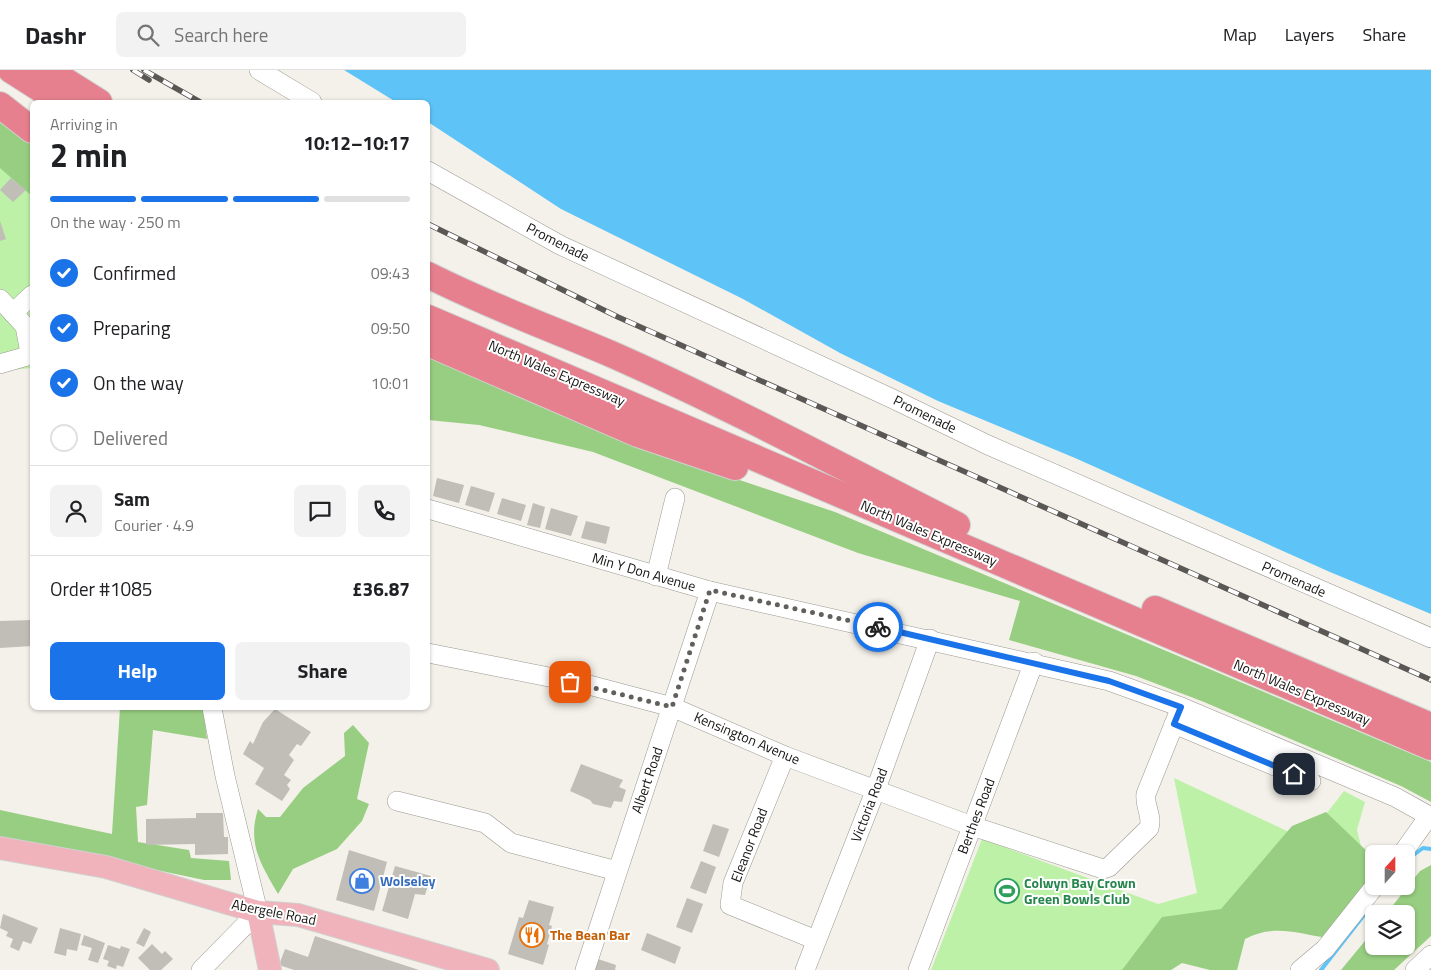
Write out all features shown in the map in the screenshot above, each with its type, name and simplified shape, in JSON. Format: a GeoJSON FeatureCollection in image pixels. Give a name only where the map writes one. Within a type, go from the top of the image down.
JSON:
{"type":"FeatureCollection","features":[{"type":"Feature","properties":{"kind":"highway"},"geometry":{"type":"LineString","coordinates":[[11,70],[57,100]]}},
{"type":"Feature","properties":{"kind":"highway"},"geometry":{"type":"LineString","coordinates":[[48,70],[96,100]]}},
{"type":"Feature","properties":{"kind":"highway"},"geometry":{"type":"LineString","coordinates":[[0,84],[30,106]]}},
{"type":"Feature","properties":{"kind":"highway"},"geometry":{"type":"LineString","coordinates":[[0,105],[30,128]]}},
{"type":"Feature","properties":{"kind":"highway"},"geometry":{"type":"LineString","coordinates":[[430,276],[463,292],[612,355],[704,398],[956,534]]}},
{"type":"Feature","properties":{"kind":"highway","name":"North Wales Expressway"},"geometry":{"type":"LineString","coordinates":[[430,299],[1431,747]]}},
{"type":"Feature","properties":{"kind":"highway","name":"North Wales Expressway"},"geometry":{"type":"LineString","coordinates":[[430,319],[1431,726]]}},
{"type":"Feature","properties":{"kind":"highway"},"geometry":{"type":"LineString","coordinates":[[430,344],[638,434],[956,534]]}},
{"type":"Feature","properties":{"kind":"main road","name":"Abergele Road"},"geometry":{"type":"LineString","coordinates":[[0,848],[106,867],[258,912],[298,915],[488,970]]}},
{"type":"Feature","properties":{"kind":"main road"},"geometry":{"type":"LineString","coordinates":[[258,912],[270,970]]}},
{"type":"Feature","properties":{"kind":"street"},"geometry":{"type":"LineString","coordinates":[[260,70],[309,100]]}},
{"type":"Feature","properties":{"kind":"street","name":"Promenade"},"geometry":{"type":"LineString","coordinates":[[430,172],[560,245],[893,398],[988,445],[1431,638]]}},
{"type":"Feature","properties":{"kind":"street"},"geometry":{"type":"LineString","coordinates":[[14,313],[30,297]]}},
{"type":"Feature","properties":{"kind":"street"},"geometry":{"type":"LineString","coordinates":[[0,299],[25,326],[30,353],[24,357],[0,364]]}},
{"type":"Feature","properties":{"kind":"street"},"geometry":{"type":"LineString","coordinates":[[656,576],[675,498]]}},
{"type":"Feature","properties":{"kind":"street","name":"Min Y Don Avenue"},"geometry":{"type":"LineString","coordinates":[[430,510],[710,590],[1034,662],[1109,681],[1177,715],[1395,797],[1430,816]]}},
{"type":"Feature","properties":{"kind":"street","name":"Albert Road"},"geometry":{"type":"LineString","coordinates":[[585,970],[710,590]]}},
{"type":"Feature","properties":{"kind":"street","name":"Victoria Road"},"geometry":{"type":"LineString","coordinates":[[805,970],[876,789],[930,639]]}},
{"type":"Feature","properties":{"kind":"street","name":"Kensington Avenue"},"geometry":{"type":"LineString","coordinates":[[430,653],[589,685],[672,707],[785,756],[972,826],[1098,868],[1110,867],[1149,828],[1151,823],[1146,805],[1146,794],[1177,715]]}},
{"type":"Feature","properties":{"kind":"street","name":"Berthes Road"},"geometry":{"type":"LineString","coordinates":[[918,970],[1034,662]]}},
{"type":"Feature","properties":{"kind":"street"},"geometry":{"type":"LineString","coordinates":[[201,970],[258,912],[225,776],[212,710]]}},
{"type":"Feature","properties":{"kind":"street"},"geometry":{"type":"LineString","coordinates":[[1177,715],[1311,781]]}},
{"type":"Feature","properties":{"kind":"street","name":"Eleanor Road"},"geometry":{"type":"LineString","coordinates":[[785,756],[733,883],[730,905],[816,940]]}},
{"type":"Feature","properties":{"kind":"street"},"geometry":{"type":"LineString","coordinates":[[397,801],[485,823],[511,843],[617,871]]}},
{"type":"Feature","properties":{"kind":"street"},"geometry":{"type":"LineString","coordinates":[[1409,845],[1430,816]]}},
{"type":"Feature","properties":{"kind":"street"},"geometry":{"type":"LineString","coordinates":[[1300,970],[1325,949],[1369,895]]}},
{"type":"Feature","properties":{"kind":"street"},"geometry":{"type":"LineString","coordinates":[[1415,970],[1431,955]]}},
{"type":"Feature","properties":{"kind":"green space"},"geometry":{"type":"Polygon","coordinates":[[[0,117],[30,140],[30,368],[0,371],[0,117]]]}},
{"type":"Feature","properties":{"kind":"green space"},"geometry":{"type":"Polygon","coordinates":[[[0,118],[30,140],[30,194],[0,168],[0,118]]]}},
{"type":"Feature","properties":{"kind":"green space"},"geometry":{"type":"Polygon","coordinates":[[[430,355],[698,466],[835,512],[1431,762],[1431,802],[1401,786],[1204,702],[1136,676],[1009,640],[1020,601],[858,553],[593,452],[479,425],[430,420],[430,355]]]}},
{"type":"Feature","properties":{"kind":"green space"},"geometry":{"type":"Polygon","coordinates":[[[120,710],[203,710],[207,739],[153,730],[147,805],[136,807],[138,842],[189,850],[191,858],[229,861],[231,880],[204,880],[0,837],[0,810],[112,834],[120,710]]]}},
{"type":"Feature","properties":{"kind":"green space"},"geometry":{"type":"Polygon","coordinates":[[[353,725],[369,743],[357,799],[369,804],[362,821],[337,849],[293,869],[278,894],[261,863],[255,843],[255,821],[258,809],[266,817],[280,817],[303,788],[345,756],[344,733],[353,725]]]}},
{"type":"Feature","properties":{"kind":"green space"},"geometry":{"type":"Polygon","coordinates":[[[1174,778],[1306,840],[1344,791],[1365,802],[1357,830],[1365,862],[1365,871],[1244,932],[1150,970],[931,970],[982,839],[1158,904],[1197,893],[1174,778]]]}},
{"type":"Feature","properties":{"kind":"green space"},"geometry":{"type":"Polygon","coordinates":[[[1326,812],[1365,849],[1365,889],[1327,938],[1285,931],[1255,934],[1245,939],[1237,970],[1210,970],[1182,963],[1171,970],[1122,970],[1162,917],[1221,909],[1292,826],[1326,812]]]}},
{"type":"Feature","properties":{"kind":"green space"},"geometry":{"type":"Polygon","coordinates":[[[1431,865],[1431,936],[1415,951],[1415,905],[1393,905],[1401,895],[1415,895],[1415,877],[1420,871],[1431,865]]]}},
{"type":"Feature","properties":{"kind":"green space"},"geometry":{"type":"Polygon","coordinates":[[[1365,941],[1365,955],[1410,955],[1394,970],[1341,970],[1365,941]]]}},
{"type":"Feature","properties":{"kind":"water"},"geometry":{"type":"Polygon","coordinates":[[[344,70],[1431,70],[1431,614],[1330,572],[1075,458],[938,401],[840,353],[743,299],[561,209],[430,123],[430,100],[393,100],[344,70]]]}},
{"type":"Feature","properties":{"kind":"building"},"geometry":{"type":"Polygon","coordinates":[[[11,178],[26,190],[13,202],[0,190],[11,178]]]}},
{"type":"Feature","properties":{"kind":"building"},"geometry":{"type":"Polygon","coordinates":[[[0,221],[6,239],[0,241],[0,221]]]}},
{"type":"Feature","properties":{"kind":"building"},"geometry":{"type":"Polygon","coordinates":[[[437,478],[464,485],[459,503],[433,496],[437,478]]]}},
{"type":"Feature","properties":{"kind":"building"},"geometry":{"type":"Polygon","coordinates":[[[471,486],[495,493],[489,512],[465,505],[471,486]]]}},
{"type":"Feature","properties":{"kind":"building"},"geometry":{"type":"Polygon","coordinates":[[[502,498],[526,505],[521,521],[497,514],[502,498]]]}},
{"type":"Feature","properties":{"kind":"building"},"geometry":{"type":"Polygon","coordinates":[[[533,503],[545,507],[540,528],[527,525],[533,503]]]}},
{"type":"Feature","properties":{"kind":"building"},"geometry":{"type":"Polygon","coordinates":[[[551,508],[578,516],[571,536],[545,529],[551,508]]]}},
{"type":"Feature","properties":{"kind":"building"},"geometry":{"type":"Polygon","coordinates":[[[586,521],[610,527],[606,544],[581,538],[586,521]]]}},
{"type":"Feature","properties":{"kind":"building"},"geometry":{"type":"Polygon","coordinates":[[[30,620],[30,646],[0,648],[0,621],[30,620]]]}},
{"type":"Feature","properties":{"kind":"building"},"geometry":{"type":"Polygon","coordinates":[[[274,710],[277,710],[311,732],[301,746],[297,744],[289,755],[294,760],[284,775],[291,780],[287,785],[290,789],[282,801],[255,784],[264,768],[243,754],[250,741],[253,744],[263,722],[274,710]]]}},
{"type":"Feature","properties":{"kind":"building"},"geometry":{"type":"Polygon","coordinates":[[[581,764],[623,780],[619,787],[626,790],[622,802],[614,801],[611,808],[593,804],[590,800],[570,791],[581,764]]]}},
{"type":"Feature","properties":{"kind":"building"},"geometry":{"type":"Polygon","coordinates":[[[196,813],[223,813],[224,837],[228,837],[228,854],[195,855],[195,844],[146,845],[146,819],[196,818],[196,813]]]}},
{"type":"Feature","properties":{"kind":"building"},"geometry":{"type":"Polygon","coordinates":[[[713,824],[729,829],[719,857],[703,851],[713,824]]]}},
{"type":"Feature","properties":{"kind":"building","name":"Wolseley"},"geometry":{"type":"Polygon","coordinates":[[[349,850],[387,862],[374,911],[336,900],[349,850]]]}},
{"type":"Feature","properties":{"kind":"building"},"geometry":{"type":"Polygon","coordinates":[[[701,861],[716,867],[706,894],[690,888],[701,861]]]}},
{"type":"Feature","properties":{"kind":"building"},"geometry":{"type":"Polygon","coordinates":[[[395,866],[431,876],[425,895],[415,894],[408,919],[382,911],[395,866]]]}},
{"type":"Feature","properties":{"kind":"building"},"geometry":{"type":"Polygon","coordinates":[[[687,898],[703,904],[692,933],[676,927],[687,898]]]}},
{"type":"Feature","properties":{"kind":"building","name":"The Bean Bar"},"geometry":{"type":"Polygon","coordinates":[[[529,900],[554,907],[549,925],[552,926],[547,944],[549,945],[543,965],[508,954],[519,917],[523,918],[529,900]]]}},
{"type":"Feature","properties":{"kind":"building"},"geometry":{"type":"Polygon","coordinates":[[[3,914],[38,928],[31,944],[23,941],[19,951],[10,947],[13,939],[6,936],[8,932],[0,928],[3,914]]]}},
{"type":"Feature","properties":{"kind":"building"},"geometry":{"type":"Polygon","coordinates":[[[60,928],[81,934],[77,951],[67,949],[66,956],[54,953],[60,928]]]}},
{"type":"Feature","properties":{"kind":"building"},"geometry":{"type":"Polygon","coordinates":[[[144,928],[151,932],[144,947],[136,943],[144,928]]]}},
{"type":"Feature","properties":{"kind":"building"},"geometry":{"type":"Polygon","coordinates":[[[647,933],[681,947],[675,964],[641,950],[647,933]]]}},
{"type":"Feature","properties":{"kind":"building"},"geometry":{"type":"Polygon","coordinates":[[[84,935],[105,943],[98,963],[88,960],[92,948],[81,945],[84,935]]]}},
{"type":"Feature","properties":{"kind":"building"},"geometry":{"type":"Polygon","coordinates":[[[315,936],[419,970],[294,970],[279,965],[285,949],[308,957],[315,936]]]}},
{"type":"Feature","properties":{"kind":"building"},"geometry":{"type":"Polygon","coordinates":[[[152,944],[162,954],[165,951],[173,959],[161,970],[150,970],[138,958],[152,944]]]}},
{"type":"Feature","properties":{"kind":"building"},"geometry":{"type":"Polygon","coordinates":[[[108,945],[120,949],[121,946],[130,949],[123,967],[117,965],[116,969],[107,966],[109,961],[103,959],[108,945]]]}},
{"type":"Feature","properties":{"kind":"building"},"geometry":{"type":"Polygon","coordinates":[[[595,958],[616,965],[615,970],[591,970],[595,958]]]}},
{"type":"Feature","properties":{"kind":"waterway"},"geometry":{"type":"LineString","coordinates":[[1415,854],[1423,848],[1431,849]]}},
{"type":"Feature","properties":{"kind":"waterway"},"geometry":{"type":"LineString","coordinates":[[1321,970],[1364,915]]}},
{"type":"Feature","properties":{"kind":"railway"},"geometry":{"type":"LineString","coordinates":[[133,70],[149,80]]}},
{"type":"Feature","properties":{"kind":"railway"},"geometry":{"type":"LineString","coordinates":[[144,70],[196,100]]}},
{"type":"Feature","properties":{"kind":"railway"},"geometry":{"type":"LineString","coordinates":[[430,225],[618,317],[1431,680]]}},
{"type":"Feature","properties":{"kind":"way so far"},"geometry":{"type":"LineString","coordinates":[[570,682],[589,685],[672,707],[710,590],[878,627]]}},
{"type":"Feature","properties":{"kind":"place","name":"Wolseley"},"geometry":{"type":"Point","coordinates":[362,881]}},
{"type":"Feature","properties":{"kind":"place","name":"Colwyn Bay Crown Green Bowls Club"},"geometry":{"type":"Point","coordinates":[1007,891]}},
{"type":"Feature","properties":{"kind":"place","name":"The Bean Bar"},"geometry":{"type":"Point","coordinates":[532,935]}},
{"type":"Feature","properties":{"kind":"route"},"geometry":{"type":"LineString","coordinates":[[878,627],[1109,681],[1181,707],[1174,724],[1294,774]]}}]}
